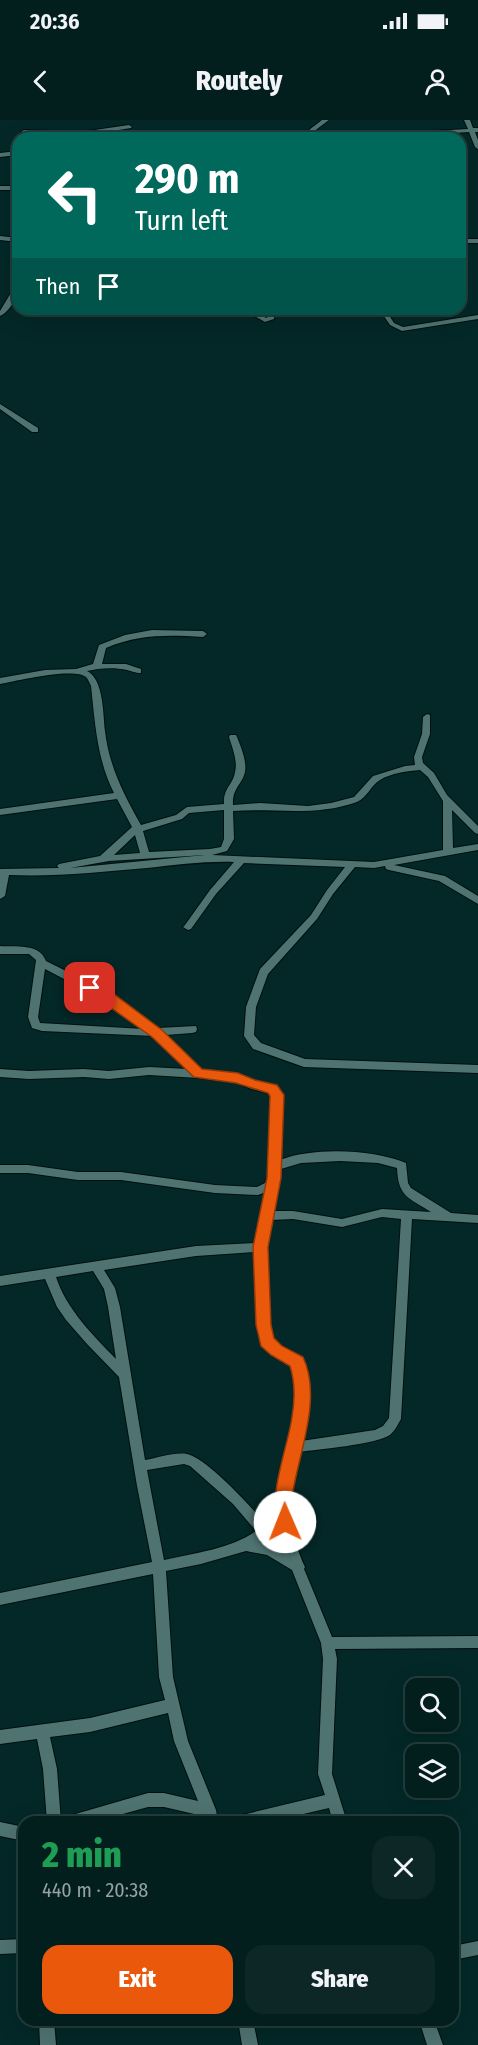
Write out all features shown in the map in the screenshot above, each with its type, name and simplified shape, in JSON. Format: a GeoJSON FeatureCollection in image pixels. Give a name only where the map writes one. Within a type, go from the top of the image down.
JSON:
{"type":"FeatureCollection","features":[{"type":"Feature","properties":{"kind":"street"},"geometry":{"type":"LineString","coordinates":[[86,132],[123,120]]}},
{"type":"Feature","properties":{"kind":"street"},"geometry":{"type":"LineString","coordinates":[[310,132],[326,120]]}},
{"type":"Feature","properties":{"kind":"street"},"geometry":{"type":"LineString","coordinates":[[467,120],[475,130],[478,147]]}},
{"type":"Feature","properties":{"kind":"street"},"geometry":{"type":"LineString","coordinates":[[88,132],[129,124]]}},
{"type":"Feature","properties":{"kind":"street"},"geometry":{"type":"LineString","coordinates":[[452,132],[475,130]]}},
{"type":"Feature","properties":{"kind":"street"},"geometry":{"type":"LineString","coordinates":[[0,314],[12,297]]}},
{"type":"Feature","properties":{"kind":"street"},"geometry":{"type":"LineString","coordinates":[[257,315],[267,320],[272,318],[272,315]]}},
{"type":"Feature","properties":{"kind":"street"},"geometry":{"type":"LineString","coordinates":[[386,315],[392,324],[402,329],[478,317]]}},
{"type":"Feature","properties":{"kind":"street"},"geometry":{"type":"LineString","coordinates":[[0,406],[35,430]]}},
{"type":"Feature","properties":{"kind":"street"},"geometry":{"type":"LineString","coordinates":[[97,666],[102,646],[136,633],[203,634]]}},
{"type":"Feature","properties":{"kind":"street"},"geometry":{"type":"LineString","coordinates":[[0,681],[73,672],[97,666],[126,667],[138,671]]}},
{"type":"Feature","properties":{"kind":"street"},"geometry":{"type":"LineString","coordinates":[[73,672],[88,674],[95,686],[102,747],[114,784],[138,828],[145,855]]}},
{"type":"Feature","properties":{"kind":"street"},"geometry":{"type":"LineString","coordinates":[[427,717],[426,734],[418,757],[447,801],[478,831]]}},
{"type":"Feature","properties":{"kind":"street"},"geometry":{"type":"LineString","coordinates":[[36,873],[103,859],[210,852],[224,849],[229,839],[228,795],[240,772],[239,757],[233,737]]}},
{"type":"Feature","properties":{"kind":"street"},"geometry":{"type":"LineString","coordinates":[[103,859],[138,828],[179,817],[190,809],[260,806],[309,809],[331,806],[357,799],[376,778],[408,768],[423,767]]}},
{"type":"Feature","properties":{"kind":"street"},"geometry":{"type":"LineString","coordinates":[[0,812],[121,795]]}},
{"type":"Feature","properties":{"kind":"street"},"geometry":{"type":"LineString","coordinates":[[447,801],[448,851]]}},
{"type":"Feature","properties":{"kind":"street"},"geometry":{"type":"LineString","coordinates":[[374,865],[478,847]]}},
{"type":"Feature","properties":{"kind":"street"},"geometry":{"type":"LineString","coordinates":[[0,896],[2,872],[36,873],[212,858],[374,865],[427,873],[442,878],[478,901]]}},
{"type":"Feature","properties":{"kind":"street"},"geometry":{"type":"LineString","coordinates":[[188,927],[213,892],[242,859]]}},
{"type":"Feature","properties":{"kind":"street"},"geometry":{"type":"LineString","coordinates":[[353,864],[330,892],[314,917],[264,972],[251,1007],[249,1036],[257,1046],[304,1063],[478,1069]]}},
{"type":"Feature","properties":{"kind":"street"},"geometry":{"type":"LineString","coordinates":[[0,951],[30,951],[38,956],[41,963],[33,1017],[36,1024],[70,1029],[157,1033],[192,1029]]}},
{"type":"Feature","properties":{"kind":"street"},"geometry":{"type":"LineString","coordinates":[[41,963],[106,996],[157,1033],[199,1074]]}},
{"type":"Feature","properties":{"kind":"street"},"geometry":{"type":"LineString","coordinates":[[0,1073],[109,1075],[148,1071],[199,1074],[238,1078],[276,1092],[274,1178],[269,1186],[258,1191],[193,1187],[122,1176],[78,1176],[28,1169],[0,1169]]}},
{"type":"Feature","properties":{"kind":"street"},"geometry":{"type":"LineString","coordinates":[[338,1816],[325,1774],[330,1659],[328,1643],[287,1536],[284,1507],[300,1416],[301,1372],[297,1362],[276,1351],[264,1334],[260,1247],[277,1166],[289,1160],[349,1158],[393,1161],[402,1166],[403,1183],[407,1191],[449,1217]]}},
{"type":"Feature","properties":{"kind":"street"},"geometry":{"type":"LineString","coordinates":[[268,1216],[293,1215],[342,1223],[382,1213],[478,1219]]}},
{"type":"Feature","properties":{"kind":"street"},"geometry":{"type":"LineString","coordinates":[[293,1448],[376,1435],[387,1430],[395,1419],[407,1215]]}},
{"type":"Feature","properties":{"kind":"street"},"geometry":{"type":"LineString","coordinates":[[0,1281],[97,1268],[196,1251],[260,1247]]}},
{"type":"Feature","properties":{"kind":"street"},"geometry":{"type":"LineString","coordinates":[[97,1268],[109,1288],[114,1307],[159,1565],[166,1677],[181,1741],[210,1816]]}},
{"type":"Feature","properties":{"kind":"street"},"geometry":{"type":"LineString","coordinates":[[49,1274],[51,1285],[75,1324],[126,1376]]}},
{"type":"Feature","properties":{"kind":"street"},"geometry":{"type":"LineString","coordinates":[[140,1466],[184,1459],[192,1461],[237,1500],[265,1532]]}},
{"type":"Feature","properties":{"kind":"street"},"geometry":{"type":"LineString","coordinates":[[0,1599],[201,1558],[246,1545],[265,1532],[284,1507]]}},
{"type":"Feature","properties":{"kind":"street"},"geometry":{"type":"LineString","coordinates":[[246,1545],[269,1550],[299,1567]]}},
{"type":"Feature","properties":{"kind":"street"},"geometry":{"type":"LineString","coordinates":[[328,1643],[478,1642]]}},
{"type":"Feature","properties":{"kind":"street"},"geometry":{"type":"LineString","coordinates":[[0,1737],[90,1725],[172,1705]]}},
{"type":"Feature","properties":{"kind":"street"},"geometry":{"type":"LineString","coordinates":[[42,1731],[50,1769],[54,1816]]}},
{"type":"Feature","properties":{"kind":"street"},"geometry":{"type":"LineString","coordinates":[[91,1816],[148,1800],[164,1800],[210,1816]]}},
{"type":"Feature","properties":{"kind":"street"},"geometry":{"type":"LineString","coordinates":[[267,1816],[332,1800]]}},
{"type":"Feature","properties":{"kind":"street"},"geometry":{"type":"LineString","coordinates":[[0,1830],[18,1833]]}},
{"type":"Feature","properties":{"kind":"street"},"geometry":{"type":"LineString","coordinates":[[0,1947],[18,1946]]}},
{"type":"Feature","properties":{"kind":"street"},"geometry":{"type":"LineString","coordinates":[[459,1952],[478,1948]]}},
{"type":"Feature","properties":{"kind":"street"},"geometry":{"type":"LineString","coordinates":[[46,2026],[48,2045]]}},
{"type":"Feature","properties":{"kind":"street"},"geometry":{"type":"LineString","coordinates":[[246,2026],[250,2045]]}},
{"type":"Feature","properties":{"kind":"street"},"geometry":{"type":"LineString","coordinates":[[428,2026],[435,2045]]}},
{"type":"Feature","properties":{"kind":"route"},"geometry":{"type":"LineString","coordinates":[[90,988],[106,996],[157,1033],[199,1074],[238,1078],[276,1092],[274,1178],[260,1247],[263,1325],[267,1341],[276,1351],[297,1362],[302,1381],[300,1416],[284,1494],[285,1522]]}}]}
